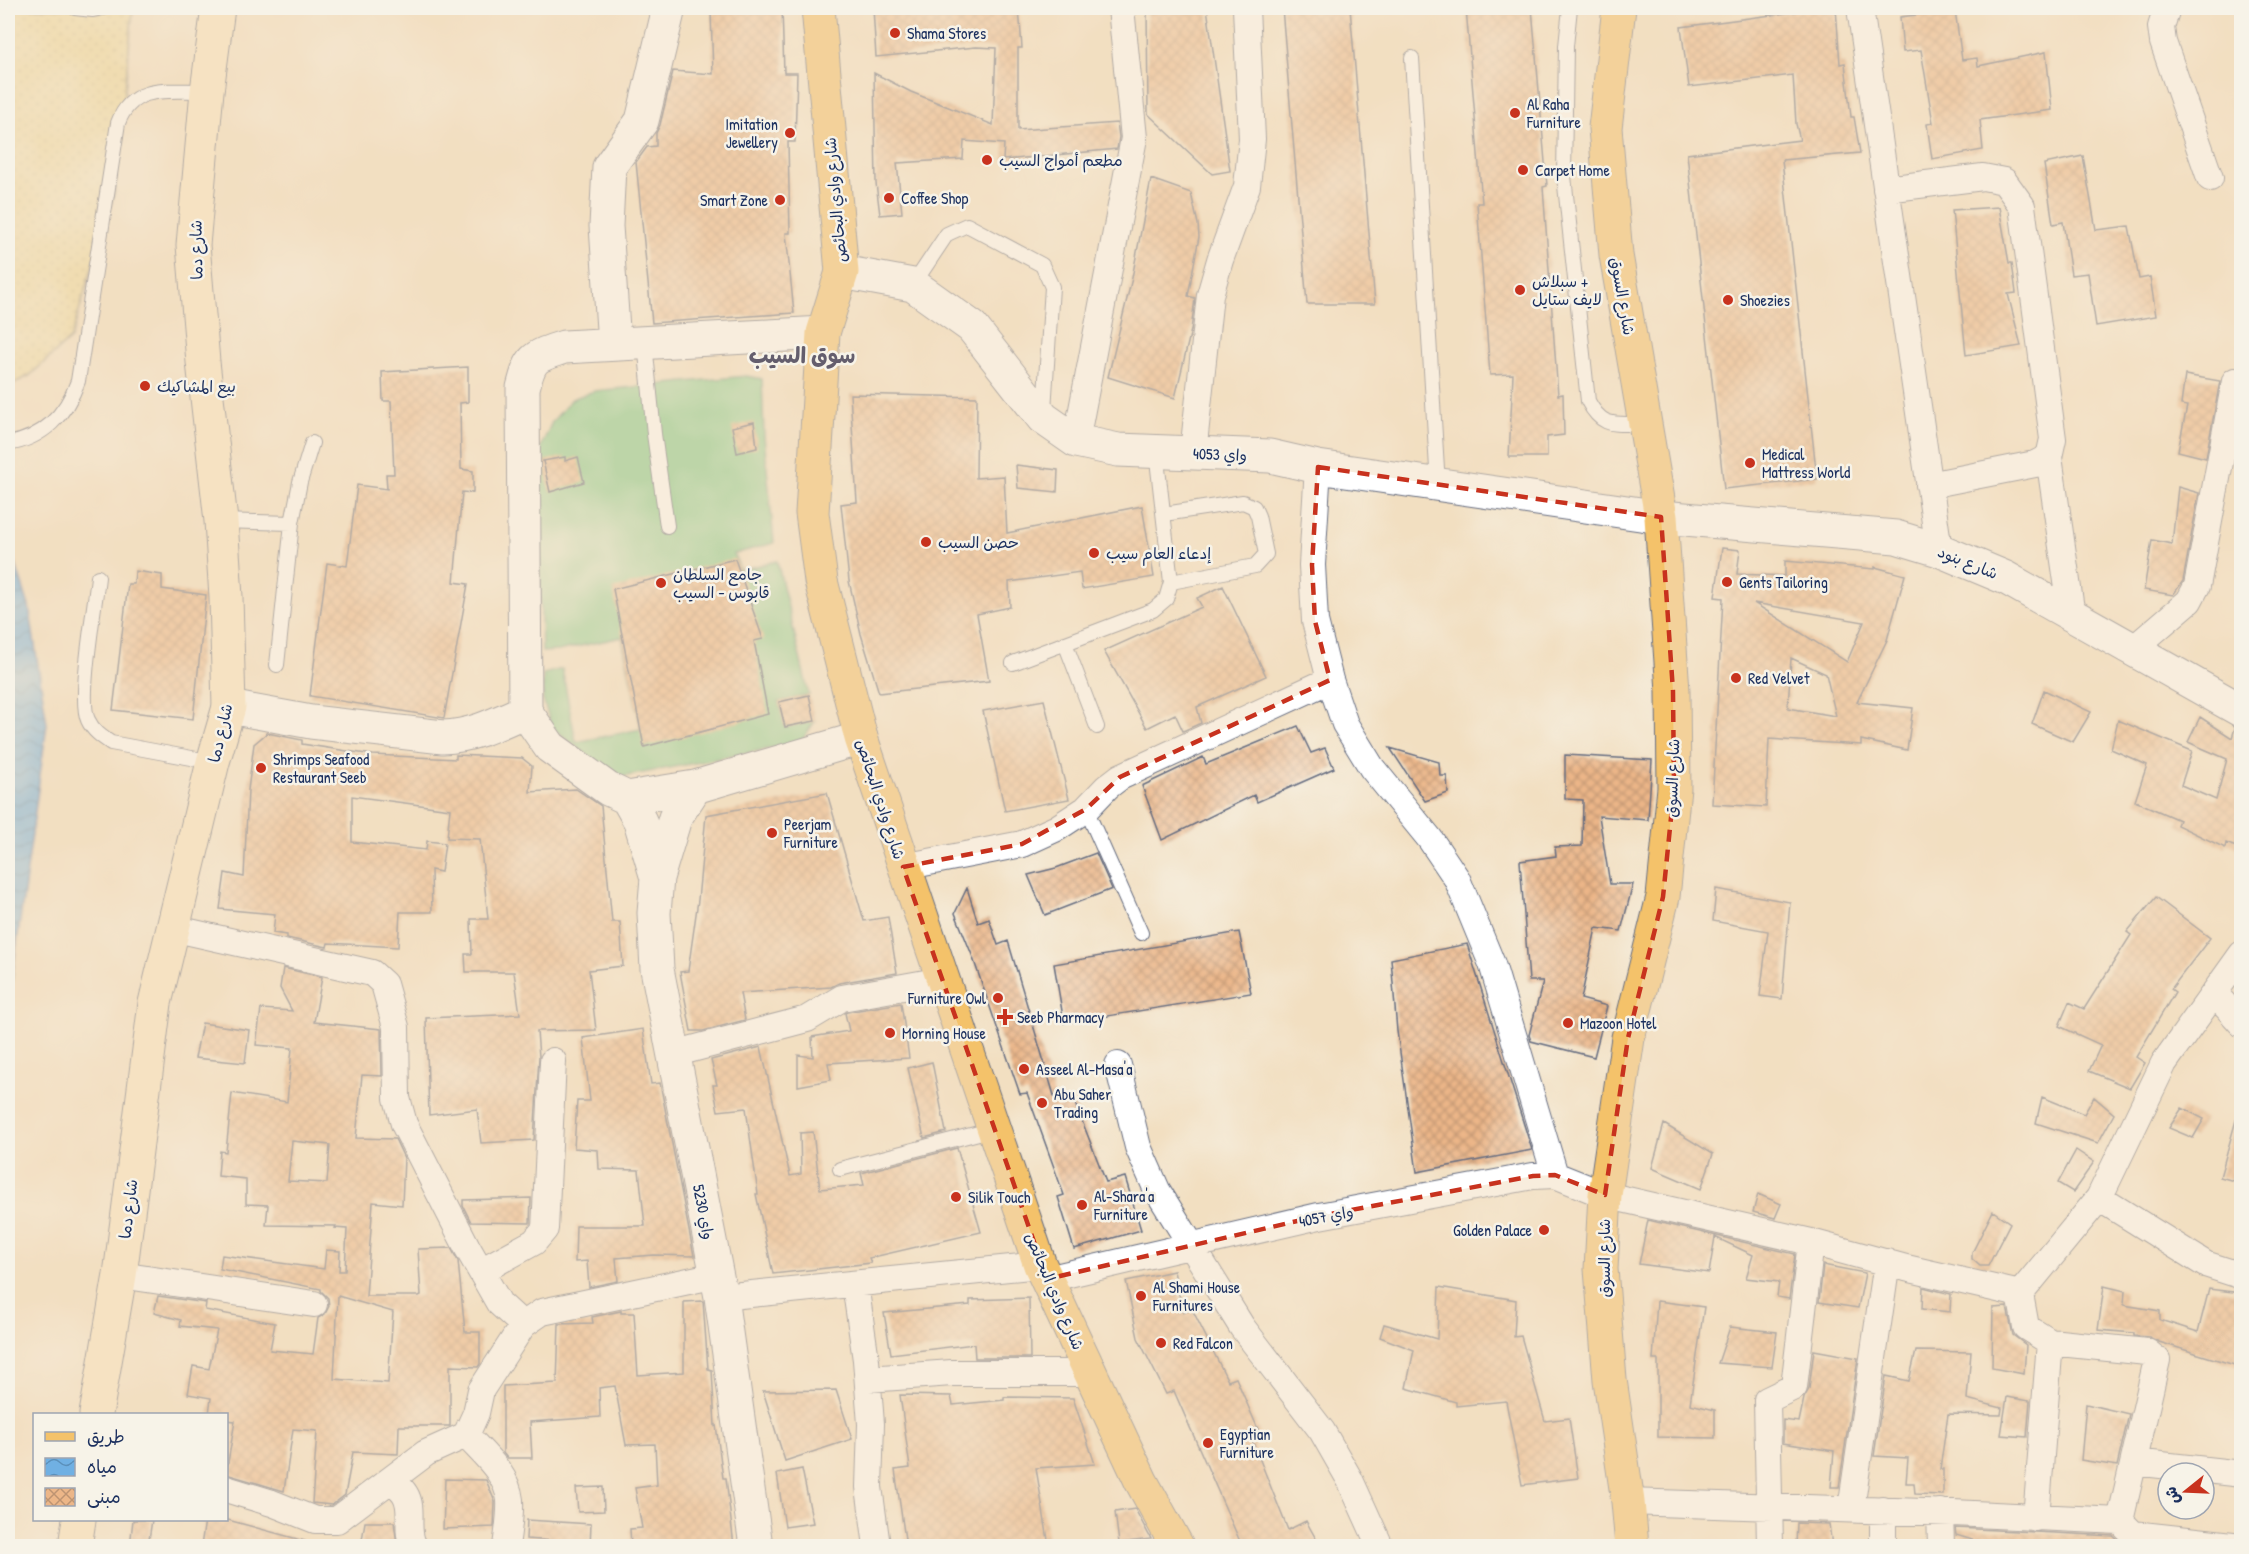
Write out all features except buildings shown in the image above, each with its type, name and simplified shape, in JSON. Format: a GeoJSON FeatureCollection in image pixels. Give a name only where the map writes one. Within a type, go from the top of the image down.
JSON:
{"type":"FeatureCollection","features":[{"type":"Feature","properties":{"kind":"main road","name":"شارع دما"},"geometry":{"type":"LineString","coordinates":[[96,1413],[120,1275],[155,1003],[213,762],[229,706],[221,521],[203,362],[193,245],[207,91],[218,8]]}},
{"type":"Feature","properties":{"kind":"main road","name":"شارع وادي البحائص"},"geometry":{"type":"LineString","coordinates":[[818,8],[842,272],[823,333],[812,513],[821,582],[861,738],[903,867],[1043,1272],[1141,1481],[1177,1546]]}},
{"type":"Feature","properties":{"kind":"main road","name":"شارع السوق"},"geometry":{"type":"LineString","coordinates":[[1619,8],[1605,128],[1616,255],[1661,517],[1673,691],[1674,788],[1663,897],[1628,1038],[1605,1195],[1602,1280],[1610,1380],[1628,1502],[1632,1546]]}},
{"type":"Feature","properties":{"kind":"main road"},"geometry":{"type":"LineString","coordinates":[[75,1546],[79,1521]]}},
{"type":"Feature","properties":{"kind":"street"},"geometry":{"type":"LineString","coordinates":[[629,344],[606,226],[609,167],[642,122],[669,8]]}},
{"type":"Feature","properties":{"kind":"street"},"geometry":{"type":"LineString","coordinates":[[1076,441],[1134,138],[1121,8]]}},
{"type":"Feature","properties":{"kind":"street"},"geometry":{"type":"LineString","coordinates":[[1193,453],[1210,295],[1247,186],[1252,139],[1246,8]]}},
{"type":"Feature","properties":{"kind":"street"},"geometry":{"type":"LineString","coordinates":[[1860,8],[1939,550]]}},
{"type":"Feature","properties":{"kind":"street"},"geometry":{"type":"LineString","coordinates":[[2168,8],[2161,27],[2163,42],[2210,178]]}},
{"type":"Feature","properties":{"kind":"street"},"geometry":{"type":"LineString","coordinates":[[1886,189],[1983,177],[2004,181],[2022,206],[2053,439],[2049,457],[2072,616]]}},
{"type":"Feature","properties":{"kind":"street","name":"واي 4053"},"geometry":{"type":"LineString","coordinates":[[842,272],[913,285],[972,327],[1043,418],[1076,441],[1118,450],[1270,456],[1318,467],[1661,517]]}},
{"type":"Feature","properties":{"kind":"street"},"geometry":{"type":"LineString","coordinates":[[823,333],[564,347],[539,355],[528,365],[523,388],[525,711],[550,747],[589,777],[627,798],[695,787],[861,738]]}},
{"type":"Feature","properties":{"kind":"street"},"geometry":{"type":"LineString","coordinates":[[2132,650],[2189,601],[2196,586],[2235,381]]}},
{"type":"Feature","properties":{"kind":"street"},"geometry":{"type":"LineString","coordinates":[[1929,485],[2036,464],[2049,457]]}},
{"type":"Feature","properties":{"kind":"street"},"geometry":{"type":"LineString","coordinates":[[1318,467],[1312,565],[1315,621],[1330,681],[1345,724],[1372,768],[1431,839],[1457,879],[1492,964],[1555,1175]]}},
{"type":"Feature","properties":{"kind":"street","name":"شارع بنود"},"geometry":{"type":"LineString","coordinates":[[1661,517],[1896,537],[1939,550],[2006,578],[2241,711]]}},
{"type":"Feature","properties":{"kind":"street"},"geometry":{"type":"LineString","coordinates":[[903,867],[1022,844],[1057,828],[1086,809],[1120,777],[1330,681]]}},
{"type":"Feature","properties":{"kind":"street"},"geometry":{"type":"LineString","coordinates":[[229,706],[311,722],[443,737],[478,732],[525,711]]}},
{"type":"Feature","properties":{"kind":"street","name":"واي 5230"},"geometry":{"type":"LineString","coordinates":[[695,787],[675,818],[657,878],[654,913],[657,969],[719,1286],[756,1546]]}},
{"type":"Feature","properties":{"kind":"street","name":"واي 5230"},"geometry":{"type":"LineString","coordinates":[[627,798],[640,821],[657,878]]}},
{"type":"Feature","properties":{"kind":"street"},"geometry":{"type":"LineString","coordinates":[[172,928],[361,970],[372,973],[384,984],[396,1027],[397,1098],[404,1124],[499,1304],[523,1325],[481,1390],[476,1413],[466,1435],[426,1453],[336,1520],[315,1520],[272,1503],[228,1491]]}},
{"type":"Feature","properties":{"kind":"street"},"geometry":{"type":"LineString","coordinates":[[2129,1534],[2134,1462],[2157,1360],[2147,1352],[2050,1342],[2026,1327],[2020,1294],[2099,1198],[2164,1063],[2241,954]]}},
{"type":"Feature","properties":{"kind":"street"},"geometry":{"type":"LineString","coordinates":[[673,1054],[807,1019],[842,998],[942,980]]}},
{"type":"Feature","properties":{"kind":"street"},"geometry":{"type":"LineString","coordinates":[[2214,993],[2241,1024]]}},
{"type":"Feature","properties":{"kind":"street"},"geometry":{"type":"LineString","coordinates":[[481,1271],[534,1242],[545,1229],[553,1061]]}},
{"type":"Feature","properties":{"kind":"street"},"geometry":{"type":"LineString","coordinates":[[1118,1065],[1138,1147],[1157,1190],[1242,1328],[1322,1431],[1350,1480],[1380,1546]]}},
{"type":"Feature","properties":{"kind":"street","name":"واي 4057"},"geometry":{"type":"LineString","coordinates":[[523,1325],[542,1312],[719,1286],[855,1284],[1043,1272],[1191,1245],[1330,1214],[1533,1176],[1555,1175],[1605,1195],[1811,1242],[2020,1294]]}},
{"type":"Feature","properties":{"kind":"street"},"geometry":{"type":"LineString","coordinates":[[2099,1198],[2205,1264],[2241,1276]]}},
{"type":"Feature","properties":{"kind":"street"},"geometry":{"type":"LineString","coordinates":[[1770,1546],[1767,1400],[1794,1387],[1811,1242]]}},
{"type":"Feature","properties":{"kind":"street"},"geometry":{"type":"LineString","coordinates":[[1851,1509],[1887,1262]]}},
{"type":"Feature","properties":{"kind":"street"},"geometry":{"type":"LineString","coordinates":[[120,1275],[314,1304]]}},
{"type":"Feature","properties":{"kind":"street"},"geometry":{"type":"LineString","coordinates":[[855,1284],[868,1379],[871,1424],[869,1487],[877,1546]]}},
{"type":"Feature","properties":{"kind":"street"},"geometry":{"type":"LineString","coordinates":[[2036,1518],[2050,1342]]}},
{"type":"Feature","properties":{"kind":"street"},"geometry":{"type":"LineString","coordinates":[[868,1379],[952,1373],[1090,1372]]}},
{"type":"Feature","properties":{"kind":"street"},"geometry":{"type":"LineString","coordinates":[[466,1435],[494,1465],[506,1483],[510,1501],[506,1546]]}},
{"type":"Feature","properties":{"kind":"street"},"geometry":{"type":"LineString","coordinates":[[2134,1462],[2241,1474]]}},
{"type":"Feature","properties":{"kind":"street"},"geometry":{"type":"LineString","coordinates":[[392,1480],[405,1493],[410,1506],[409,1526],[414,1546]]}},
{"type":"Feature","properties":{"kind":"street"},"geometry":{"type":"LineString","coordinates":[[1628,1502],[1941,1512],[2036,1518],[2129,1534],[2211,1545],[2241,1546]]}},
{"type":"Feature","properties":{"kind":"street"},"geometry":{"type":"LineString","coordinates":[[1883,1510],[1883,1546]]}},
{"type":"Feature","properties":{"kind":"street"},"geometry":{"type":"LineString","coordinates":[[1941,1512],[1941,1546]]}},
{"type":"Feature","properties":{"kind":"lane"},"geometry":{"type":"LineString","coordinates":[[75,8],[93,10],[103,8]]}},
{"type":"Feature","properties":{"kind":"lane"},"geometry":{"type":"LineString","coordinates":[[1570,8],[1566,46],[1563,176],[1588,401],[1596,416],[1606,423],[1645,424]]}},
{"type":"Feature","properties":{"kind":"lane"},"geometry":{"type":"LineString","coordinates":[[1412,58],[1438,484]]}},
{"type":"Feature","properties":{"kind":"lane"},"geometry":{"type":"LineString","coordinates":[[8,444],[43,431],[65,410],[73,396],[78,381],[118,123],[122,112],[129,103],[148,92],[207,91]]}},
{"type":"Feature","properties":{"kind":"lane"},"geometry":{"type":"LineString","coordinates":[[913,285],[947,234],[967,225],[1042,264],[1052,287],[1043,418]]}},
{"type":"Feature","properties":{"kind":"lane"},"geometry":{"type":"LineString","coordinates":[[629,344],[654,434],[667,526]]}},
{"type":"Feature","properties":{"kind":"lane"},"geometry":{"type":"LineString","coordinates":[[277,665],[292,523],[300,482],[312,443]]}},
{"type":"Feature","properties":{"kind":"lane"},"geometry":{"type":"LineString","coordinates":[[1013,663],[1153,610],[1166,599],[1171,582],[1156,451]]}},
{"type":"Feature","properties":{"kind":"lane"},"geometry":{"type":"LineString","coordinates":[[1164,514],[1244,502],[1254,507],[1258,516],[1266,554],[1255,566],[1171,582]]}},
{"type":"Feature","properties":{"kind":"lane"},"geometry":{"type":"LineString","coordinates":[[221,521],[292,523]]}},
{"type":"Feature","properties":{"kind":"lane"},"geometry":{"type":"LineString","coordinates":[[98,577],[84,698],[88,719],[94,729],[102,737],[122,746],[213,762]]}},
{"type":"Feature","properties":{"kind":"lane"},"geometry":{"type":"LineString","coordinates":[[1065,643],[1097,727]]}},
{"type":"Feature","properties":{"kind":"lane"},"geometry":{"type":"LineString","coordinates":[[1086,809],[1141,933]]}},
{"type":"Feature","properties":{"kind":"lane"},"geometry":{"type":"LineString","coordinates":[[840,1169],[994,1129]]}},
{"type":"Feature","properties":{"kind":"highlighted area"},"geometry":{"type":"Polygon","coordinates":[[[1318,467],[1661,517],[1673,691],[1674,788],[1663,897],[1628,1038],[1605,1195],[1555,1175],[1533,1176],[1319,1216],[1047,1279],[903,867],[1022,844],[1086,809],[1120,777],[1330,680],[1315,621],[1312,565],[1318,467]]]}},
{"type":"Feature","properties":{"kind":"sand"},"geometry":{"type":"Polygon","coordinates":[[[8,8],[133,8],[115,191],[71,338],[29,376],[8,386],[8,8]]]}},
{"type":"Feature","properties":{"kind":"green space","name":"جامع السلطان قابوس - السيب"},"geometry":{"type":"Polygon","coordinates":[[[746,376],[762,379],[764,436],[774,543],[734,554],[740,570],[777,561],[809,695],[779,702],[785,727],[815,721],[803,739],[789,745],[617,778],[552,728],[543,700],[543,674],[562,669],[576,742],[641,729],[622,637],[558,651],[542,652],[537,477],[540,449],[552,422],[572,399],[594,391],[746,376]]]}},
{"type":"Feature","properties":{"kind":"water"},"geometry":{"type":"Polygon","coordinates":[[[8,540],[29,606],[47,724],[8,1008],[8,540]]]}},
{"type":"Feature","properties":{"kind":"place","name":"Shama Stores"},"geometry":{"type":"Point","coordinates":[895,33]}},
{"type":"Feature","properties":{"kind":"place","name":"Al Raha Furniture"},"geometry":{"type":"Point","coordinates":[1515,113]}},
{"type":"Feature","properties":{"kind":"place","name":"Imitation Jewellery"},"geometry":{"type":"Point","coordinates":[790,133]}},
{"type":"Feature","properties":{"kind":"place","name":"مطعم أمواج السيب"},"geometry":{"type":"Point","coordinates":[987,160]}},
{"type":"Feature","properties":{"kind":"place","name":"Carpet Home"},"geometry":{"type":"Point","coordinates":[1523,170]}},
{"type":"Feature","properties":{"kind":"place","name":"Coffee Shop"},"geometry":{"type":"Point","coordinates":[889,198]}},
{"type":"Feature","properties":{"kind":"place","name":"Smart Zone"},"geometry":{"type":"Point","coordinates":[780,200]}},
{"type":"Feature","properties":{"kind":"place","name":"سبلاش + لايف ستايل"},"geometry":{"type":"Point","coordinates":[1520,290]}},
{"type":"Feature","properties":{"kind":"place","name":"Shoezies"},"geometry":{"type":"Point","coordinates":[1728,300]}},
{"type":"Feature","properties":{"kind":"place","name":"بيع المشاكيك"},"geometry":{"type":"Point","coordinates":[145,386]}},
{"type":"Feature","properties":{"kind":"place","name":"Medical Mattress World"},"geometry":{"type":"Point","coordinates":[1750,463]}},
{"type":"Feature","properties":{"kind":"place","name":"حصن السيب"},"geometry":{"type":"Point","coordinates":[926,542]}},
{"type":"Feature","properties":{"kind":"place","name":"إدعاء العام سيب"},"geometry":{"type":"Point","coordinates":[1094,553]}},
{"type":"Feature","properties":{"kind":"place","name":"Gents Tailoring"},"geometry":{"type":"Point","coordinates":[1727,582]}},
{"type":"Feature","properties":{"kind":"place","name":"جامع السلطان قابوس - السيب"},"geometry":{"type":"Point","coordinates":[661,583]}},
{"type":"Feature","properties":{"kind":"place","name":"Red Velvet"},"geometry":{"type":"Point","coordinates":[1736,678]}},
{"type":"Feature","properties":{"kind":"place","name":"Shrimps Seafood Restaurant Seeb"},"geometry":{"type":"Point","coordinates":[261,768]}},
{"type":"Feature","properties":{"kind":"place","name":"Peerjam Furniture"},"geometry":{"type":"Point","coordinates":[772,833]}},
{"type":"Feature","properties":{"kind":"place","name":"Furniture Owl"},"geometry":{"type":"Point","coordinates":[998,998]}},
{"type":"Feature","properties":{"kind":"place","name":"Seeb Pharmacy"},"geometry":{"type":"Point","coordinates":[1005,1017]}},
{"type":"Feature","properties":{"kind":"place","name":"Mazoon Hotel"},"geometry":{"type":"Point","coordinates":[1568,1023]}},
{"type":"Feature","properties":{"kind":"place","name":"Morning House"},"geometry":{"type":"Point","coordinates":[890,1033]}},
{"type":"Feature","properties":{"kind":"place","name":"Asseel Al-Masa'a"},"geometry":{"type":"Point","coordinates":[1024,1069]}},
{"type":"Feature","properties":{"kind":"place","name":"Abu Saher Trading"},"geometry":{"type":"Point","coordinates":[1042,1103]}},
{"type":"Feature","properties":{"kind":"place","name":"Silik Touch"},"geometry":{"type":"Point","coordinates":[956,1197]}},
{"type":"Feature","properties":{"kind":"place","name":"Al-Shara'a Furniture"},"geometry":{"type":"Point","coordinates":[1082,1205]}},
{"type":"Feature","properties":{"kind":"place","name":"Golden Palace"},"geometry":{"type":"Point","coordinates":[1544,1230]}},
{"type":"Feature","properties":{"kind":"place","name":"Al Shami House Furnitures"},"geometry":{"type":"Point","coordinates":[1141,1296]}},
{"type":"Feature","properties":{"kind":"place","name":"Red Falcon"},"geometry":{"type":"Point","coordinates":[1161,1343]}},
{"type":"Feature","properties":{"kind":"place","name":"Egyptian Furniture"},"geometry":{"type":"Point","coordinates":[1208,1443]}},
{"type":"Feature","properties":{"kind":"district","name":"سوق السيب"},"geometry":{"type":"Point","coordinates":[802,355]}}]}
